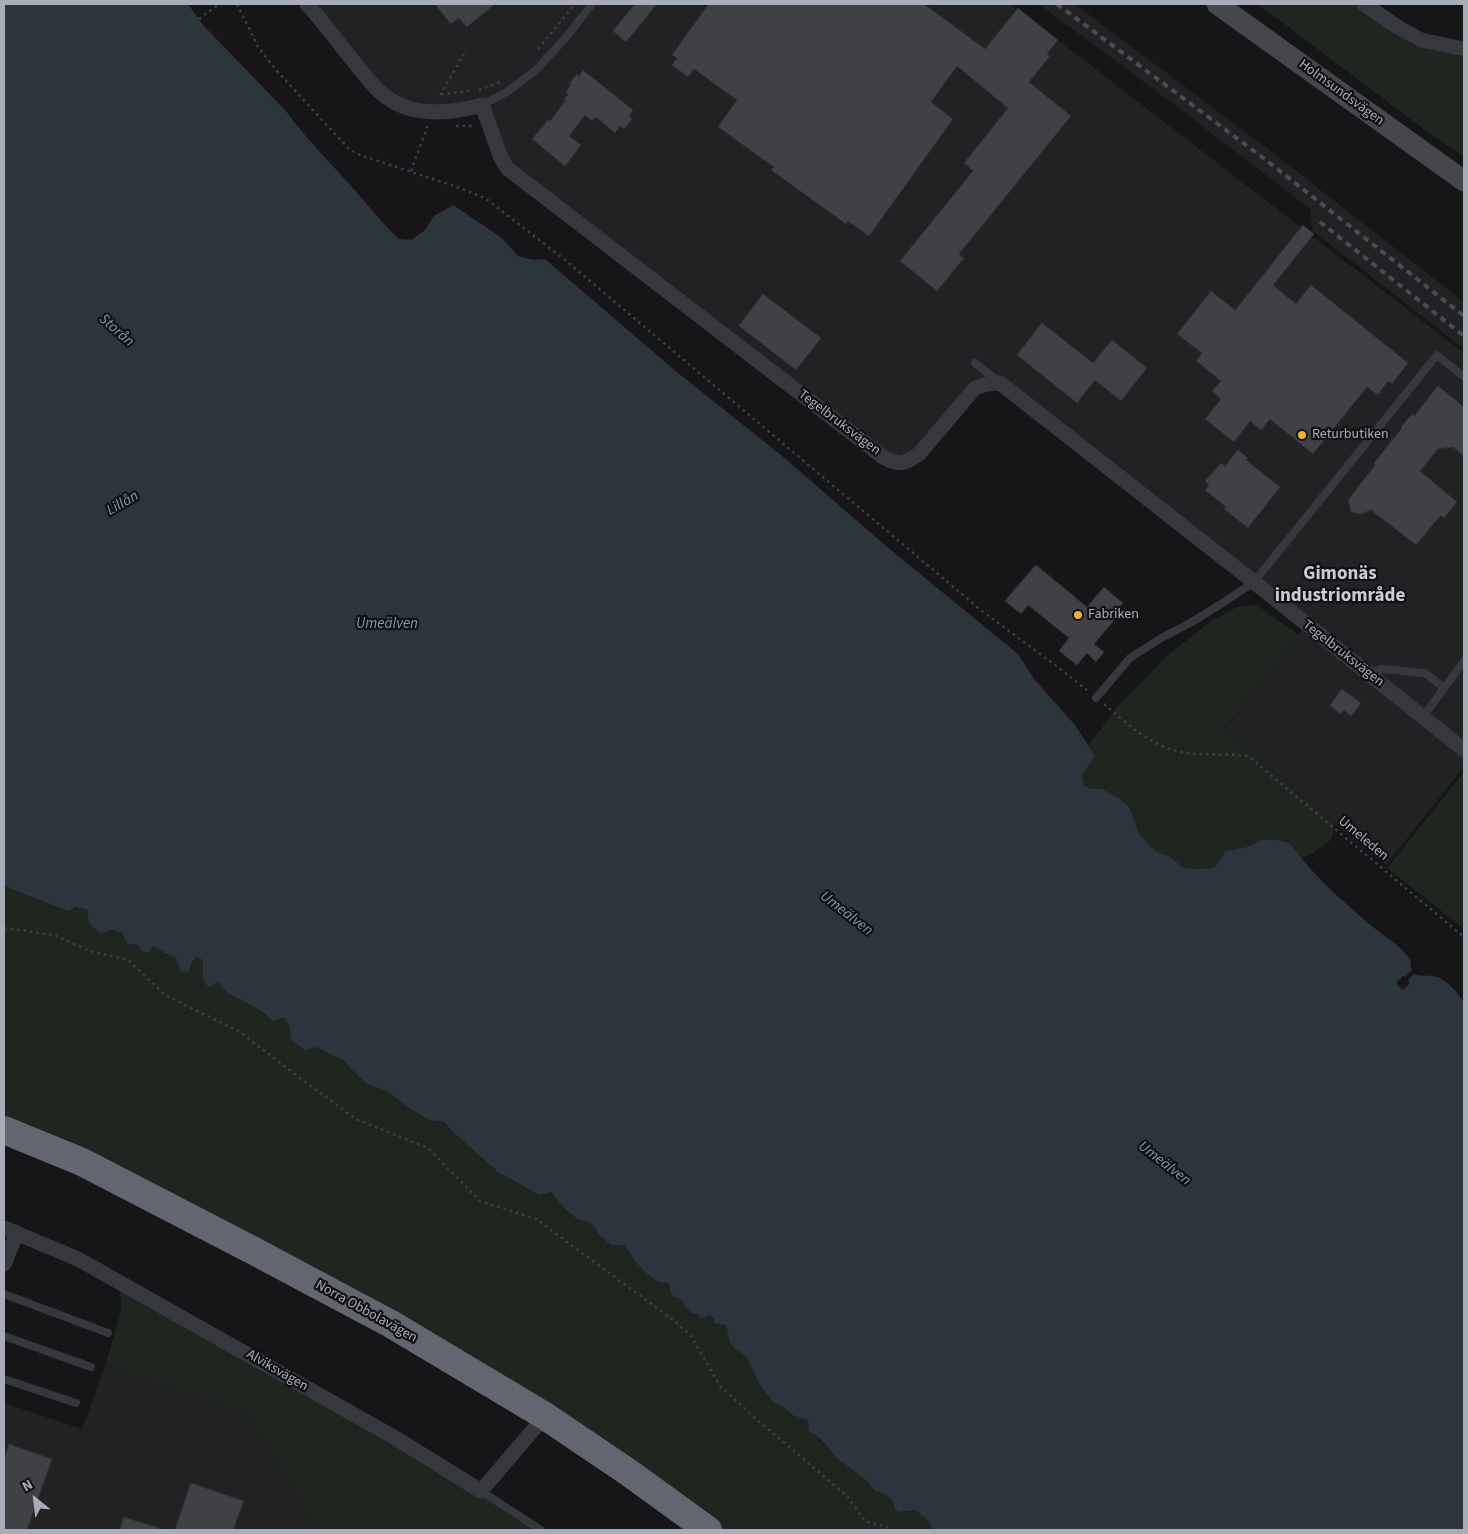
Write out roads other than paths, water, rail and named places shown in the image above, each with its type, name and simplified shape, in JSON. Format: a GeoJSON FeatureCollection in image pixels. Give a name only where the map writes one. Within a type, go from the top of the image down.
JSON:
{"type":"FeatureCollection","features":[{"type":"Feature","properties":{"kind":"highway","name":"Norra Obbolavägen"},"geometry":{"type":"LineString","coordinates":[[4,1130],[82,1162],[391,1324],[545,1416],[628,1472],[708,1530]]}},
{"type":"Feature","properties":{"kind":"main road","name":"Holmsundsvägen"},"geometry":{"type":"LineString","coordinates":[[1217,4],[1464,182]]}},
{"type":"Feature","properties":{"kind":"street"},"geometry":{"type":"LineString","coordinates":[[307,4],[368,80],[390,99],[413,109],[434,112],[462,110],[482,105]]}},
{"type":"Feature","properties":{"kind":"street"},"geometry":{"type":"LineString","coordinates":[[1364,4],[1381,9],[1398,28],[1421,40],[1464,49]]}},
{"type":"Feature","properties":{"kind":"street","name":"Tegelbruksvägen"},"geometry":{"type":"LineString","coordinates":[[482,105],[501,158],[507,168],[883,457],[894,463],[907,462],[919,454],[975,388],[987,384],[1000,383],[1464,750]]}},
{"type":"Feature","properties":{"kind":"street"},"geometry":{"type":"LineString","coordinates":[[4,1264],[10,1231]]}},
{"type":"Feature","properties":{"kind":"street","name":"Alviksvägen"},"geometry":{"type":"LineString","coordinates":[[10,1231],[86,1263],[392,1436],[481,1491]]}},
{"type":"Feature","properties":{"kind":"street"},"geometry":{"type":"LineString","coordinates":[[481,1491],[545,1416]]}},
{"type":"Feature","properties":{"kind":"lane"},"geometry":{"type":"LineString","coordinates":[[482,105],[507,92],[536,70],[568,35],[592,4]]}},
{"type":"Feature","properties":{"kind":"lane"},"geometry":{"type":"LineString","coordinates":[[1096,698],[1130,658],[1162,637],[1192,622],[1254,582],[1437,356],[1464,377]]}},
{"type":"Feature","properties":{"kind":"lane"},"geometry":{"type":"LineString","coordinates":[[975,363],[1000,383]]}},
{"type":"Feature","properties":{"kind":"lane"},"geometry":{"type":"LineString","coordinates":[[1423,717],[1464,661]]}},
{"type":"Feature","properties":{"kind":"lane"},"geometry":{"type":"LineString","coordinates":[[1368,674],[1381,669],[1424,673],[1444,688]]}},
{"type":"Feature","properties":{"kind":"lane"},"geometry":{"type":"LineString","coordinates":[[4,1294],[108,1333]]}},
{"type":"Feature","properties":{"kind":"lane"},"geometry":{"type":"LineString","coordinates":[[4,1336],[91,1367]]}},
{"type":"Feature","properties":{"kind":"lane"},"geometry":{"type":"LineString","coordinates":[[4,1379],[76,1403]]}},
{"type":"Feature","properties":{"kind":"lane","name":"Alviksvägen"},"geometry":{"type":"LineString","coordinates":[[481,1491],[541,1530]]}},
{"type":"Feature","properties":{"kind":"water","name":"Umeälven"},"geometry":{"type":"Polygon","coordinates":[[[4,4],[188,4],[202,24],[286,111],[309,140],[399,239],[411,240],[425,230],[434,216],[453,205],[502,238],[518,256],[533,260],[545,259],[678,373],[781,455],[886,546],[1018,654],[1034,679],[1075,725],[1095,756],[1082,776],[1084,785],[1091,789],[1102,789],[1119,798],[1130,808],[1139,834],[1155,851],[1169,856],[1184,868],[1201,869],[1215,867],[1226,851],[1247,847],[1261,840],[1276,840],[1290,843],[1328,888],[1404,952],[1410,960],[1414,974],[1438,977],[1455,990],[1464,1002],[1464,1530],[932,1530],[924,1516],[915,1510],[899,1512],[895,1510],[892,1500],[887,1495],[875,1491],[866,1480],[838,1459],[821,1440],[810,1433],[808,1429],[809,1424],[806,1420],[792,1415],[781,1405],[774,1403],[760,1385],[746,1356],[730,1343],[726,1325],[714,1323],[714,1319],[710,1315],[701,1319],[698,1314],[692,1313],[685,1307],[682,1300],[673,1297],[667,1282],[662,1283],[656,1280],[643,1270],[624,1245],[611,1245],[599,1235],[594,1226],[577,1219],[563,1207],[551,1192],[539,1195],[498,1172],[444,1122],[429,1120],[387,1091],[367,1084],[342,1059],[317,1047],[305,1050],[291,1040],[289,1025],[283,1017],[274,1022],[263,1012],[228,993],[218,982],[208,987],[203,979],[203,960],[196,957],[188,973],[181,972],[176,958],[153,946],[148,953],[141,951],[138,945],[127,944],[122,933],[112,930],[101,934],[89,921],[88,910],[76,907],[68,911],[4,886],[4,4]]]}},
{"type":"Feature","properties":{"kind":"railway"},"geometry":{"type":"LineString","coordinates":[[1057,4],[1262,157],[1464,316]]}},
{"type":"Feature","properties":{"kind":"railway"},"geometry":{"type":"LineString","coordinates":[[1320,222],[1464,336]]}},
{"type":"Feature","properties":{"kind":"place","name":"Returbutiken"},"geometry":{"type":"Point","coordinates":[1302,435]}},
{"type":"Feature","properties":{"kind":"place","name":"Fabriken"},"geometry":{"type":"Point","coordinates":[1078,615]}},
{"type":"Feature","properties":{"kind":"district","name":"Gimonäs industriområde"},"geometry":{"type":"Point","coordinates":[1340,586]}},
{"type":"Feature","properties":{"kind":"water label","name":"Storån"},"geometry":{"type":"Point","coordinates":[116,331]}},
{"type":"Feature","properties":{"kind":"water label","name":"Lillån"},"geometry":{"type":"Point","coordinates":[123,504]}}]}
